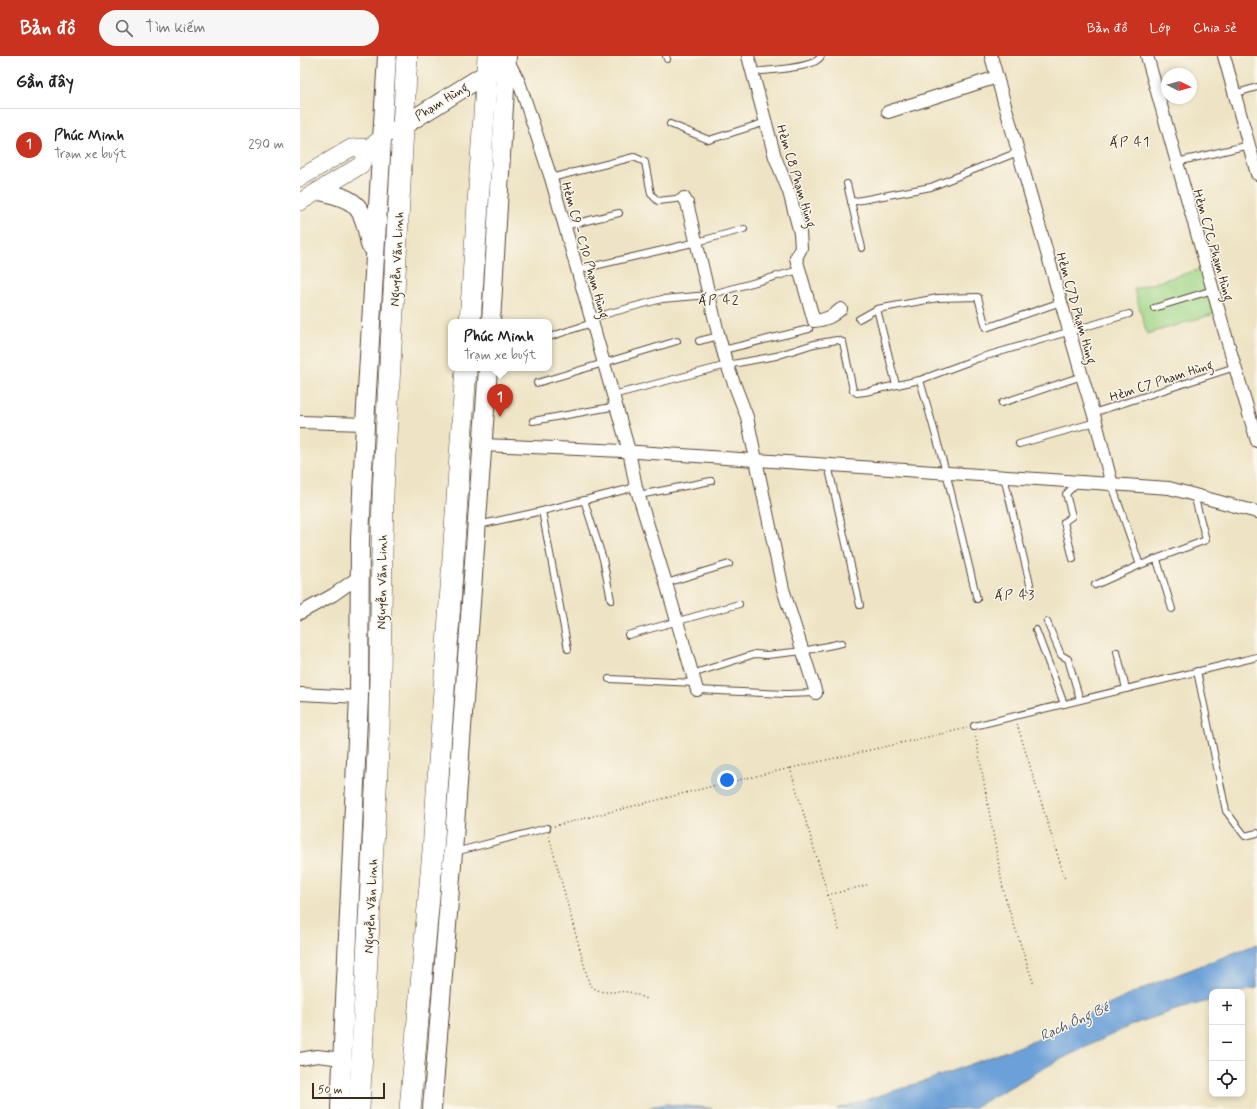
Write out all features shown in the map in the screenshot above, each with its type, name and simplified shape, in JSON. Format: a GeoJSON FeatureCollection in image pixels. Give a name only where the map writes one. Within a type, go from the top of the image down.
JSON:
{"type":"FeatureCollection","features":[{"type":"Feature","properties":{"kind":"highway","name":"Nguyễn Văn Linh"},"geometry":{"type":"LineString","coordinates":[[343,1107],[379,734],[382,504],[407,56]]}},
{"type":"Feature","properties":{"kind":"highway"},"geometry":{"type":"LineString","coordinates":[[470,319],[501,60]]}},
{"type":"Feature","properties":{"kind":"highway"},"geometry":{"type":"LineString","coordinates":[[410,1109],[433,851],[466,371]]}},
{"type":"Feature","properties":{"kind":"main road","name":"Nguyễn Văn Linh"},"geometry":{"type":"LineString","coordinates":[[343,1107],[343,1059],[359,697],[360,540],[365,424],[375,272],[376,143],[387,56]]}},
{"type":"Feature","properties":{"kind":"main road","name":"Phạm Hùng"},"geometry":{"type":"LineString","coordinates":[[300,178],[351,148],[376,143],[501,60]]}},
{"type":"Feature","properties":{"kind":"main road"},"geometry":{"type":"LineString","coordinates":[[491,319],[501,60]]}},
{"type":"Feature","properties":{"kind":"main road"},"geometry":{"type":"LineString","coordinates":[[300,202],[361,166],[376,143]]}},
{"type":"Feature","properties":{"kind":"main road"},"geometry":{"type":"LineString","coordinates":[[319,191],[338,195],[349,200],[358,207],[366,223],[375,272]]}},
{"type":"Feature","properties":{"kind":"main road"},"geometry":{"type":"LineString","coordinates":[[432,1109],[453,852],[488,371]]}},
{"type":"Feature","properties":{"kind":"street","name":"Hẻm C8 Phạm Hùng"},"geometry":{"type":"LineString","coordinates":[[748,56],[775,157],[789,192],[800,233],[801,248],[796,258],[814,321],[827,319],[833,316],[841,308]]}},
{"type":"Feature","properties":{"kind":"street","name":"Hẻm C7D Phạm Hùng"},"geometry":{"type":"LineString","coordinates":[[991,56],[1095,418],[1112,485]]}},
{"type":"Feature","properties":{"kind":"street","name":"Hẻm C7C Phạm Hùng"},"geometry":{"type":"LineString","coordinates":[[1147,56],[1176,162],[1257,441]]}},
{"type":"Feature","properties":{"kind":"street"},"geometry":{"type":"LineString","coordinates":[[1224,56],[1257,170]]}},
{"type":"Feature","properties":{"kind":"street","name":"Hẻm C9 - C10 Phạm Hùng"},"geometry":{"type":"LineString","coordinates":[[501,60],[519,82],[551,178],[629,451],[637,491],[695,682]]}},
{"type":"Feature","properties":{"kind":"street"},"geometry":{"type":"LineString","coordinates":[[888,112],[997,78]]}},
{"type":"Feature","properties":{"kind":"street"},"geometry":{"type":"LineString","coordinates":[[684,198],[687,203],[727,365],[747,417],[783,589],[816,693]]}},
{"type":"Feature","properties":{"kind":"street"},"geometry":{"type":"LineString","coordinates":[[300,422],[365,424]]}},
{"type":"Feature","properties":{"kind":"street"},"geometry":{"type":"LineString","coordinates":[[483,445],[629,451],[1170,488],[1257,512]]}},
{"type":"Feature","properties":{"kind":"street"},"geometry":{"type":"LineString","coordinates":[[300,613],[333,595],[360,576]]}},
{"type":"Feature","properties":{"kind":"street"},"geometry":{"type":"LineString","coordinates":[[300,694],[359,697]]}},
{"type":"Feature","properties":{"kind":"street"},"geometry":{"type":"LineString","coordinates":[[300,1059],[317,1056],[343,1059]]}},
{"type":"Feature","properties":{"kind":"lane"},"geometry":{"type":"LineString","coordinates":[[753,72],[806,66],[819,60],[821,56]]}},
{"type":"Feature","properties":{"kind":"lane"},"geometry":{"type":"LineString","coordinates":[[1234,94],[1257,87]]}},
{"type":"Feature","properties":{"kind":"lane"},"geometry":{"type":"LineString","coordinates":[[670,124],[709,140],[766,122]]}},
{"type":"Feature","properties":{"kind":"lane"},"geometry":{"type":"LineString","coordinates":[[1176,162],[1249,145]]}},
{"type":"Feature","properties":{"kind":"lane"},"geometry":{"type":"LineString","coordinates":[[851,202],[930,187],[1018,152]]}},
{"type":"Feature","properties":{"kind":"lane"},"geometry":{"type":"LineString","coordinates":[[551,178],[634,157],[645,162],[651,194],[658,201],[684,198]]}},
{"type":"Feature","properties":{"kind":"lane"},"geometry":{"type":"LineString","coordinates":[[847,184],[862,248]]}},
{"type":"Feature","properties":{"kind":"lane"},"geometry":{"type":"LineString","coordinates":[[565,226],[619,213]]}},
{"type":"Feature","properties":{"kind":"lane"},"geometry":{"type":"LineString","coordinates":[[577,270],[697,242],[744,229]]}},
{"type":"Feature","properties":{"kind":"lane"},"geometry":{"type":"LineString","coordinates":[[552,335],[592,320],[662,299],[709,295],[799,270]]}},
{"type":"Feature","properties":{"kind":"lane"},"geometry":{"type":"LineString","coordinates":[[1154,308],[1213,290]]}},
{"type":"Feature","properties":{"kind":"lane"},"geometry":{"type":"LineString","coordinates":[[859,319],[877,309],[938,298],[978,297],[986,328],[1061,302]]}},
{"type":"Feature","properties":{"kind":"lane"},"geometry":{"type":"LineString","coordinates":[[877,309],[896,385]]}},
{"type":"Feature","properties":{"kind":"lane"},"geometry":{"type":"LineString","coordinates":[[533,421],[615,401],[727,365],[776,356],[814,344],[837,340],[843,342],[854,392],[865,392],[920,380],[979,358],[1129,314]]}},
{"type":"Feature","properties":{"kind":"lane"},"geometry":{"type":"LineString","coordinates":[[723,350],[809,329]]}},
{"type":"Feature","properties":{"kind":"lane"},"geometry":{"type":"LineString","coordinates":[[699,341],[719,336]]}},
{"type":"Feature","properties":{"kind":"lane"},"geometry":{"type":"LineString","coordinates":[[537,383],[677,341]]}},
{"type":"Feature","properties":{"kind":"lane","name":"Hẻm C7 Phạm Hùng"},"geometry":{"type":"LineString","coordinates":[[1019,444],[1235,367]]}},
{"type":"Feature","properties":{"kind":"lane"},"geometry":{"type":"LineString","coordinates":[[1002,403],[1082,376]]}},
{"type":"Feature","properties":{"kind":"lane"},"geometry":{"type":"LineString","coordinates":[[920,380],[946,472],[977,599]]}},
{"type":"Feature","properties":{"kind":"lane"},"geometry":{"type":"LineString","coordinates":[[828,465],[860,605]]}},
{"type":"Feature","properties":{"kind":"lane"},"geometry":{"type":"LineString","coordinates":[[1004,477],[1031,588]]}},
{"type":"Feature","properties":{"kind":"lane"},"geometry":{"type":"LineString","coordinates":[[477,525],[584,500],[711,481]]}},
{"type":"Feature","properties":{"kind":"lane"},"geometry":{"type":"LineString","coordinates":[[1072,559],[1064,522],[1072,516],[1066,494],[1078,482]]}},
{"type":"Feature","properties":{"kind":"lane","name":"Hẻm C7D Phạm Hùng"},"geometry":{"type":"LineString","coordinates":[[1112,485],[1140,565]]}},
{"type":"Feature","properties":{"kind":"lane"},"geometry":{"type":"LineString","coordinates":[[1095,585],[1140,565],[1157,560],[1206,540],[1194,495]]}},
{"type":"Feature","properties":{"kind":"lane"},"geometry":{"type":"LineString","coordinates":[[584,500],[603,559],[611,600]]}},
{"type":"Feature","properties":{"kind":"lane"},"geometry":{"type":"LineString","coordinates":[[542,511],[568,649]]}},
{"type":"Feature","properties":{"kind":"lane"},"geometry":{"type":"LineString","coordinates":[[1157,560],[1172,609]]}},
{"type":"Feature","properties":{"kind":"lane"},"geometry":{"type":"LineString","coordinates":[[666,583],[729,564]]}},
{"type":"Feature","properties":{"kind":"lane"},"geometry":{"type":"LineString","coordinates":[[628,635],[739,604]]}},
{"type":"Feature","properties":{"kind":"lane"},"geometry":{"type":"LineString","coordinates":[[1047,622],[1061,655],[1068,659],[1080,700]]}},
{"type":"Feature","properties":{"kind":"lane"},"geometry":{"type":"LineString","coordinates":[[1036,630],[1064,704]]}},
{"type":"Feature","properties":{"kind":"lane"},"geometry":{"type":"LineString","coordinates":[[695,682],[755,654],[767,655],[803,651],[842,643]]}},
{"type":"Feature","properties":{"kind":"lane"},"geometry":{"type":"LineString","coordinates":[[1117,652],[1126,689]]}},
{"type":"Feature","properties":{"kind":"lane"},"geometry":{"type":"LineString","coordinates":[[974,726],[1257,657]]}},
{"type":"Feature","properties":{"kind":"lane"},"geometry":{"type":"LineString","coordinates":[[1197,671],[1226,811],[1245,836],[1257,833]]}},
{"type":"Feature","properties":{"kind":"lane"},"geometry":{"type":"LineString","coordinates":[[608,679],[695,682],[786,694],[816,693]]}},
{"type":"Feature","properties":{"kind":"lane"},"geometry":{"type":"LineString","coordinates":[[453,852],[547,828]]}},
{"type":"Feature","properties":{"kind":"path"},"geometry":{"type":"LineString","coordinates":[[1015,716],[1065,879]]}},
{"type":"Feature","properties":{"kind":"path"},"geometry":{"type":"LineString","coordinates":[[646,999],[638,994],[629,992],[600,991],[593,989],[589,984],[547,828],[724,783],[974,726],[1004,894],[1034,985]]}},
{"type":"Feature","properties":{"kind":"path"},"geometry":{"type":"LineString","coordinates":[[790,768],[840,933]]}},
{"type":"Feature","properties":{"kind":"path"},"geometry":{"type":"LineString","coordinates":[[828,895],[867,885]]}},
{"type":"Feature","properties":{"kind":"green space"},"geometry":{"type":"Polygon","coordinates":[[[1201,269],[1214,314],[1147,334],[1134,289],[1201,269]]]}},
{"type":"Feature","properties":{"kind":"water"},"geometry":{"type":"Polygon","coordinates":[[[1257,944],[1257,988],[1245,991],[1245,989],[1209,989],[1209,1001],[1134,1024],[1057,1061],[971,1109],[837,1109],[928,1080],[1047,1036],[1072,1022],[1153,984],[1257,944]]]}},
{"type":"Feature","properties":{"kind":"water"},"geometry":{"type":"Polygon","coordinates":[[[666,1104],[709,1108],[713,1109],[647,1109],[666,1104]]]}},
{"type":"Feature","properties":{"kind":"place","name":"Phúc Minh"},"geometry":{"type":"Point","coordinates":[500,417]}},
{"type":"Feature","properties":{"kind":"district","name":"ẤP 41"},"geometry":{"type":"Point","coordinates":[1130,141]}},
{"type":"Feature","properties":{"kind":"district","name":"ẤP 42"},"geometry":{"type":"Point","coordinates":[719,299]}},
{"type":"Feature","properties":{"kind":"district","name":"ẤP 43"},"geometry":{"type":"Point","coordinates":[1015,594]}},
{"type":"Feature","properties":{"kind":"water label","name":"Rạch Ông Bé"},"geometry":{"type":"Point","coordinates":[1074,1021]}}]}
